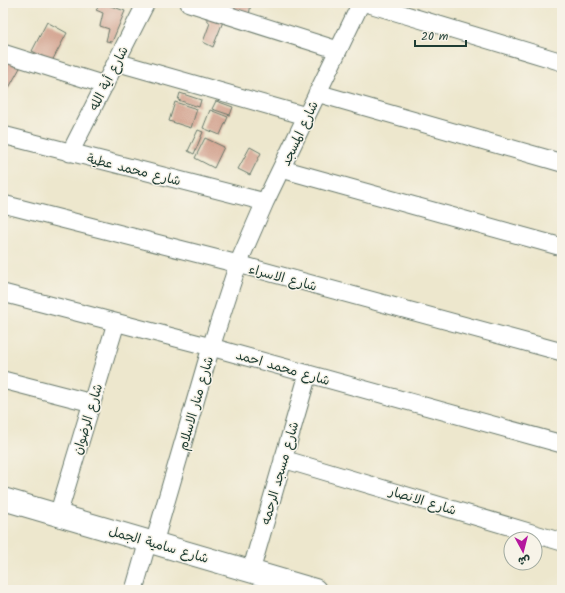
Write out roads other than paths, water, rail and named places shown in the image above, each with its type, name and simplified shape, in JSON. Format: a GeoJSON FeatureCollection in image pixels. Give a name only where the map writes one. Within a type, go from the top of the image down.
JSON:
{"type":"FeatureCollection","features":[{"type":"Feature","properties":{"kind":"street"},"geometry":{"type":"LineString","coordinates":[[189,3],[338,50]]}},
{"type":"Feature","properties":{"kind":"street","name":"شارع المسجد"},"geometry":{"type":"LineString","coordinates":[[238,264],[265,202],[361,3]]}},
{"type":"Feature","properties":{"kind":"street"},"geometry":{"type":"LineString","coordinates":[[366,3],[562,62]]}},
{"type":"Feature","properties":{"kind":"street","name":"شارع أية الله"},"geometry":{"type":"LineString","coordinates":[[70,153],[106,84],[140,5]]}},
{"type":"Feature","properties":{"kind":"street"},"geometry":{"type":"LineString","coordinates":[[3,53],[106,84]]}},
{"type":"Feature","properties":{"kind":"street"},"geometry":{"type":"LineString","coordinates":[[116,62],[306,116]]}},
{"type":"Feature","properties":{"kind":"street"},"geometry":{"type":"LineString","coordinates":[[318,93],[562,163]]}},
{"type":"Feature","properties":{"kind":"street","name":"شارع محمد عطية"},"geometry":{"type":"LineString","coordinates":[[3,135],[265,202]]}},
{"type":"Feature","properties":{"kind":"street"},"geometry":{"type":"LineString","coordinates":[[282,169],[562,246]]}},
{"type":"Feature","properties":{"kind":"street","name":"شارع الاسراء"},"geometry":{"type":"LineString","coordinates":[[3,204],[238,264],[562,352]]}},
{"type":"Feature","properties":{"kind":"street","name":"شارع منار الاسلام"},"geometry":{"type":"LineString","coordinates":[[134,590],[151,542],[238,264]]}},
{"type":"Feature","properties":{"kind":"street","name":"شارع محمد احمد"},"geometry":{"type":"LineString","coordinates":[[3,293],[211,347],[562,444]]}},
{"type":"Feature","properties":{"kind":"street","name":"شارع الرضوان"},"geometry":{"type":"LineString","coordinates":[[58,515],[116,323]]}},
{"type":"Feature","properties":{"kind":"street","name":"شارع مسجد الرحمه"},"geometry":{"type":"LineString","coordinates":[[251,571],[308,374]]}},
{"type":"Feature","properties":{"kind":"street"},"geometry":{"type":"LineString","coordinates":[[3,380],[92,403]]}},
{"type":"Feature","properties":{"kind":"street","name":"شارع الانصار"},"geometry":{"type":"LineString","coordinates":[[283,459],[562,542]]}},
{"type":"Feature","properties":{"kind":"street","name":"شارع سامية الجمل"},"geometry":{"type":"LineString","coordinates":[[3,499],[315,590]]}}]}
